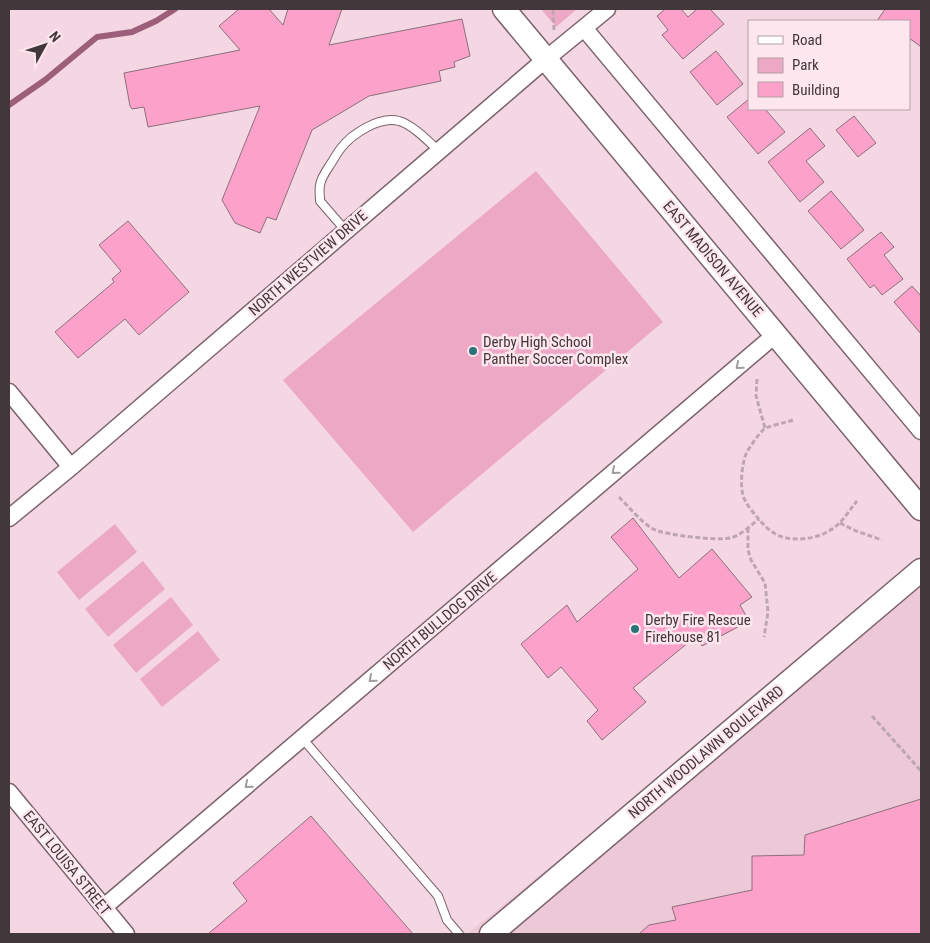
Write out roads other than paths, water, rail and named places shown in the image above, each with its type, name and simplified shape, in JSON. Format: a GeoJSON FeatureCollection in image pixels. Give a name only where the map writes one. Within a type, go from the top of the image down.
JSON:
{"type":"FeatureCollection","features":[{"type":"Feature","properties":{"kind":"main road","name":"EAST MADISON AVENUE"},"geometry":{"type":"LineString","coordinates":[[504,9],[921,509]]}},
{"type":"Feature","properties":{"kind":"main road","name":"NORTH WOODLAWN BOULEVARD"},"geometry":{"type":"LineString","coordinates":[[491,934],[921,570]]}},
{"type":"Feature","properties":{"kind":"street","name":"NORTH WESTVIEW DRIVE"},"geometry":{"type":"LineString","coordinates":[[9,518],[607,9]]}},
{"type":"Feature","properties":{"kind":"street"},"geometry":{"type":"LineString","coordinates":[[584,28],[921,430]]}},
{"type":"Feature","properties":{"kind":"street","name":"NORTH BULLDOG DRIVE"},"geometry":{"type":"LineString","coordinates":[[104,908],[776,334]]}},
{"type":"Feature","properties":{"kind":"street"},"geometry":{"type":"LineString","coordinates":[[9,392],[71,467]]}},
{"type":"Feature","properties":{"kind":"street","name":"EAST LOUISA STREET"},"geometry":{"type":"LineString","coordinates":[[9,792],[126,934]]}},
{"type":"Feature","properties":{"kind":"lane"},"geometry":{"type":"LineString","coordinates":[[346,231],[320,201],[320,186],[326,172],[342,147],[352,138],[366,128],[381,122],[400,121],[425,138],[439,151]]}},
{"type":"Feature","properties":{"kind":"lane"},"geometry":{"type":"LineString","coordinates":[[302,738],[438,896],[447,920],[459,934]]}},
{"type":"Feature","properties":{"kind":"waterway"},"geometry":{"type":"LineString","coordinates":[[9,105],[45,80],[97,37],[132,32],[156,21],[175,9]]}},
{"type":"Feature","properties":{"kind":"place","name":"Derby High School Panther Soccer Complex"},"geometry":{"type":"Point","coordinates":[473,351]}},
{"type":"Feature","properties":{"kind":"place","name":"Derby Fire Rescue Firehouse 81"},"geometry":{"type":"Point","coordinates":[635,629]}}]}
